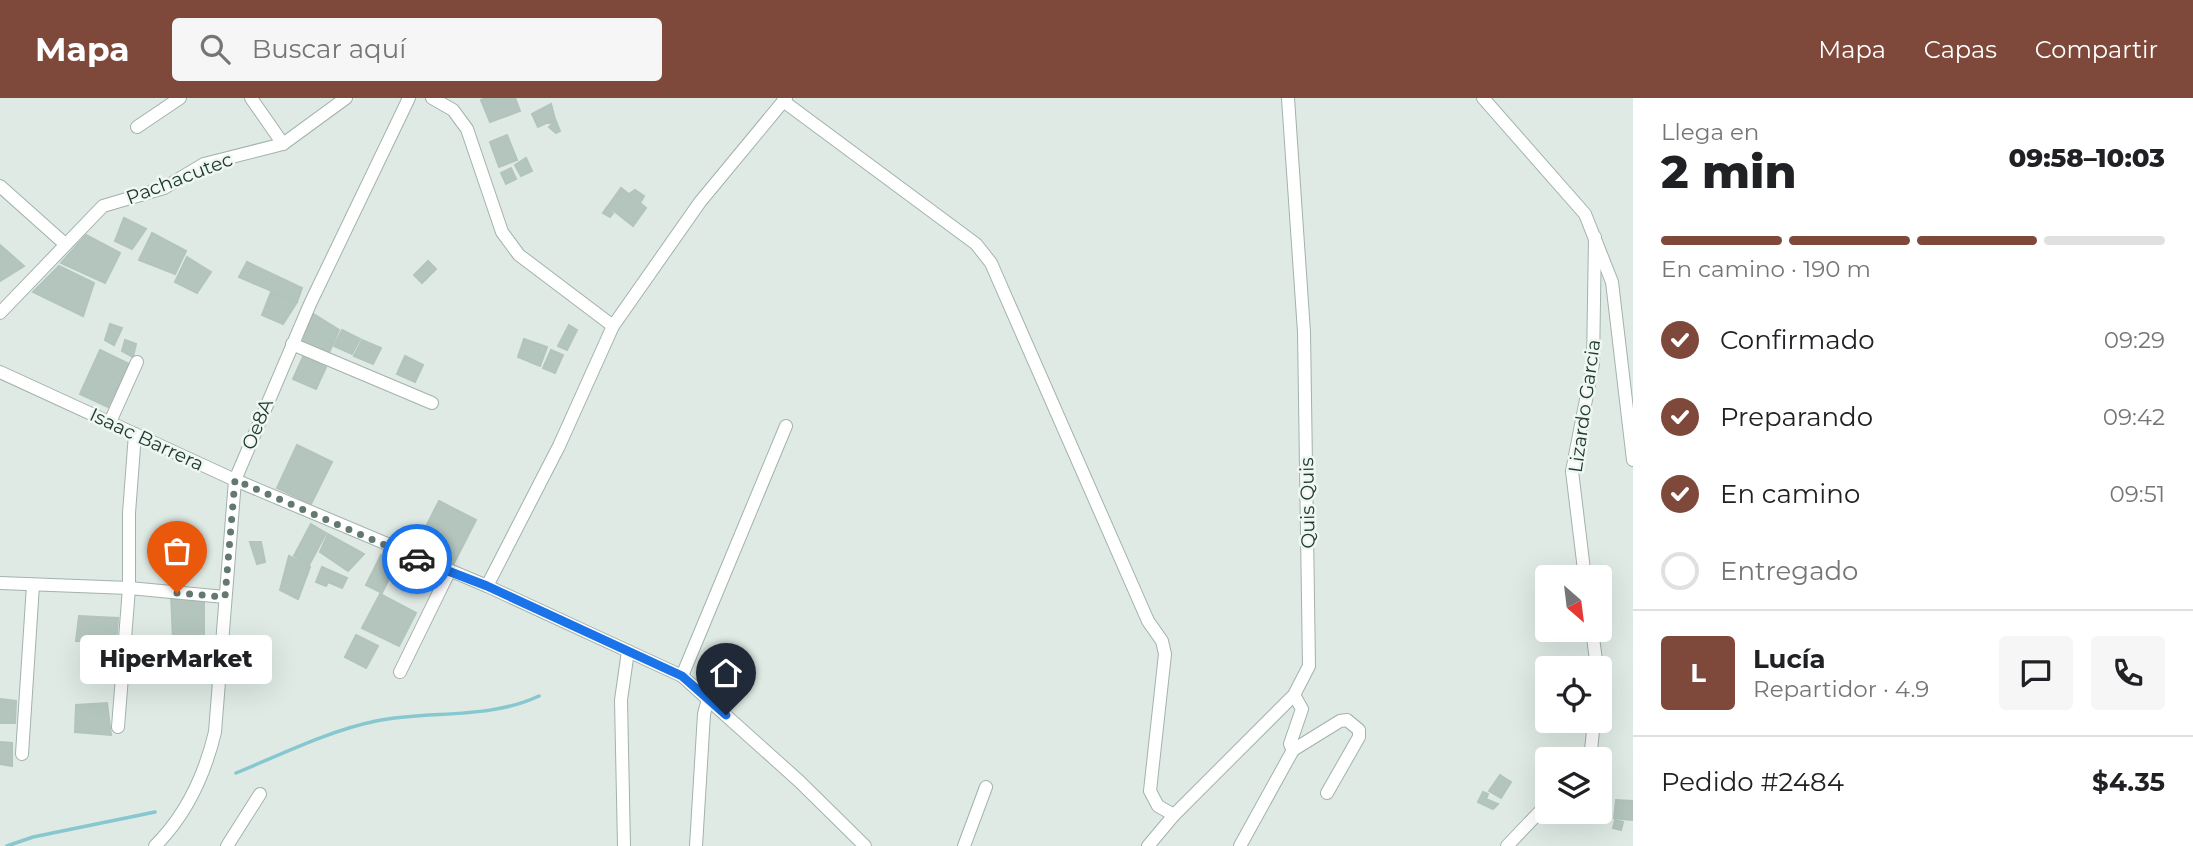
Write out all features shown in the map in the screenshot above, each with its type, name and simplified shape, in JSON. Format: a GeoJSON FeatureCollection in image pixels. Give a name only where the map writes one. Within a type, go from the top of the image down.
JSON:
{"type":"FeatureCollection","features":[{"type":"Feature","properties":{"kind":"street"},"geometry":{"type":"LineString","coordinates":[[137,127],[180,98]]}},
{"type":"Feature","properties":{"kind":"street"},"geometry":{"type":"LineString","coordinates":[[251,98],[283,144]]}},
{"type":"Feature","properties":{"kind":"street","name":"Pachacutec"},"geometry":{"type":"LineString","coordinates":[[0,313],[103,206],[164,188],[204,164],[295,139],[346,98]]}},
{"type":"Feature","properties":{"kind":"street","name":"Oe8A"},"geometry":{"type":"LineString","coordinates":[[155,846],[190,799],[210,752],[217,712],[235,480],[292,344],[409,98]]}},
{"type":"Feature","properties":{"kind":"street"},"geometry":{"type":"LineString","coordinates":[[432,98],[453,110],[467,129],[502,232],[519,255],[613,326]]}},
{"type":"Feature","properties":{"kind":"street","name":"Quis Quis"},"geometry":{"type":"LineString","coordinates":[[1148,846],[1174,815],[1294,695],[1303,681],[1310,652],[1304,332],[1287,98]]}},
{"type":"Feature","properties":{"kind":"street"},"geometry":{"type":"LineString","coordinates":[[1483,98],[1585,214],[1595,233],[1612,282],[1633,460]]}},
{"type":"Feature","properties":{"kind":"street"},"geometry":{"type":"LineString","coordinates":[[487,586],[559,446],[613,326],[700,202],[784,99],[976,244],[991,264],[1148,621],[1163,640],[1164,668],[1150,791],[1158,806],[1174,815]]}},
{"type":"Feature","properties":{"kind":"street"},"geometry":{"type":"LineString","coordinates":[[0,186],[65,244]]}},
{"type":"Feature","properties":{"kind":"street","name":"Lizardo Garcia"},"geometry":{"type":"LineString","coordinates":[[1583,565],[1572,471],[1593,364],[1595,233]]}},
{"type":"Feature","properties":{"kind":"street"},"geometry":{"type":"LineString","coordinates":[[292,344],[432,402]]}},
{"type":"Feature","properties":{"kind":"street"},"geometry":{"type":"LineString","coordinates":[[110,422],[137,362]]}},
{"type":"Feature","properties":{"kind":"street","name":"Isaac Barrera"},"geometry":{"type":"LineString","coordinates":[[0,372],[235,480],[487,586],[682,676],[799,781],[865,846]]}},
{"type":"Feature","properties":{"kind":"street"},"geometry":{"type":"LineString","coordinates":[[682,676],[786,426]]}},
{"type":"Feature","properties":{"kind":"street"},"geometry":{"type":"LineString","coordinates":[[118,727],[129,588],[129,513],[135,434]]}},
{"type":"Feature","properties":{"kind":"street"},"geometry":{"type":"LineString","coordinates":[[400,673],[449,572]]}},
{"type":"Feature","properties":{"kind":"street"},"geometry":{"type":"LineString","coordinates":[[0,583],[129,588],[225,597]]}},
{"type":"Feature","properties":{"kind":"street"},"geometry":{"type":"LineString","coordinates":[[22,754],[33,585]]}},
{"type":"Feature","properties":{"kind":"street"},"geometry":{"type":"LineString","coordinates":[[624,846],[621,700],[628,652]]}},
{"type":"Feature","properties":{"kind":"street"},"geometry":{"type":"LineString","coordinates":[[1293,750],[1290,744],[1302,709],[1294,695]]}},
{"type":"Feature","properties":{"kind":"street"},"geometry":{"type":"LineString","coordinates":[[696,846],[704,714],[708,699]]}},
{"type":"Feature","properties":{"kind":"street"},"geometry":{"type":"LineString","coordinates":[[1240,846],[1293,750],[1331,724],[1347,720],[1356,725],[1359,737],[1326,793]]}},
{"type":"Feature","properties":{"kind":"street"},"geometry":{"type":"LineString","coordinates":[[964,846],[986,787]]}},
{"type":"Feature","properties":{"kind":"street"},"geometry":{"type":"LineString","coordinates":[[227,846],[260,794]]}},
{"type":"Feature","properties":{"kind":"street"},"geometry":{"type":"LineString","coordinates":[[1507,846],[1535,817]]}},
{"type":"Feature","properties":{"kind":"building"},"geometry":{"type":"Polygon","coordinates":[[[515,98],[520,111],[490,122],[481,100],[515,98]]]}},
{"type":"Feature","properties":{"kind":"building"},"geometry":{"type":"Polygon","coordinates":[[[551,104],[555,119],[538,127],[532,114],[551,104]]]}},
{"type":"Feature","properties":{"kind":"building"},"geometry":{"type":"Polygon","coordinates":[[[555,119],[560,131],[556,133],[549,127],[554,123],[547,123],[555,119]]]}},
{"type":"Feature","properties":{"kind":"building"},"geometry":{"type":"Polygon","coordinates":[[[507,135],[517,160],[499,167],[490,142],[507,135]]]}},
{"type":"Feature","properties":{"kind":"building"},"geometry":{"type":"Polygon","coordinates":[[[526,158],[532,171],[521,176],[515,165],[526,158]]]}},
{"type":"Feature","properties":{"kind":"building"},"geometry":{"type":"Polygon","coordinates":[[[511,168],[516,179],[506,184],[501,173],[511,168]]]}},
{"type":"Feature","properties":{"kind":"building"},"geometry":{"type":"Polygon","coordinates":[[[621,188],[629,194],[635,190],[644,196],[640,203],[646,208],[633,226],[608,206],[621,188]]]}},
{"type":"Feature","properties":{"kind":"building"},"geometry":{"type":"Polygon","coordinates":[[[607,207],[613,213],[610,217],[603,213],[607,207]]]}},
{"type":"Feature","properties":{"kind":"building"},"geometry":{"type":"Polygon","coordinates":[[[124,218],[146,229],[132,249],[115,241],[124,218]]]}},
{"type":"Feature","properties":{"kind":"building"},"geometry":{"type":"Polygon","coordinates":[[[152,233],[186,251],[175,274],[139,260],[152,233]]]}},
{"type":"Feature","properties":{"kind":"building"},"geometry":{"type":"Polygon","coordinates":[[[86,235],[120,253],[105,283],[61,263],[86,235]]]}},
{"type":"Feature","properties":{"kind":"building"},"geometry":{"type":"Polygon","coordinates":[[[0,245],[24,266],[0,281],[0,245]]]}},
{"type":"Feature","properties":{"kind":"building"},"geometry":{"type":"Polygon","coordinates":[[[187,257],[211,272],[197,293],[175,282],[187,257]]]}},
{"type":"Feature","properties":{"kind":"building"},"geometry":{"type":"Polygon","coordinates":[[[428,261],[436,269],[422,283],[414,275],[428,261]]]}},
{"type":"Feature","properties":{"kind":"building"},"geometry":{"type":"Polygon","coordinates":[[[247,262],[302,288],[297,302],[239,277],[247,262]]]}},
{"type":"Feature","properties":{"kind":"building"},"geometry":{"type":"Polygon","coordinates":[[[59,266],[94,283],[83,316],[33,292],[59,266]]]}},
{"type":"Feature","properties":{"kind":"building"},"geometry":{"type":"Polygon","coordinates":[[[271,292],[297,302],[283,324],[262,315],[271,292]]]}},
{"type":"Feature","properties":{"kind":"building"},"geometry":{"type":"Polygon","coordinates":[[[312,313],[339,330],[328,355],[301,348],[312,313]]]}},
{"type":"Feature","properties":{"kind":"building"},"geometry":{"type":"Polygon","coordinates":[[[110,324],[122,328],[114,345],[105,340],[110,324]]]}},
{"type":"Feature","properties":{"kind":"building"},"geometry":{"type":"Polygon","coordinates":[[[569,325],[577,330],[567,350],[558,346],[569,325]]]}},
{"type":"Feature","properties":{"kind":"building"},"geometry":{"type":"Polygon","coordinates":[[[342,330],[360,339],[352,354],[334,346],[342,330]]]}},
{"type":"Feature","properties":{"kind":"building"},"geometry":{"type":"Polygon","coordinates":[[[524,339],[547,347],[540,366],[518,357],[524,339]]]}},
{"type":"Feature","properties":{"kind":"building"},"geometry":{"type":"Polygon","coordinates":[[[125,340],[136,344],[133,357],[122,351],[125,340]]]}},
{"type":"Feature","properties":{"kind":"building"},"geometry":{"type":"Polygon","coordinates":[[[362,340],[381,348],[373,364],[354,356],[362,340]]]}},
{"type":"Feature","properties":{"kind":"building"},"geometry":{"type":"Polygon","coordinates":[[[100,350],[129,364],[108,407],[80,394],[100,350]]]}},
{"type":"Feature","properties":{"kind":"building"},"geometry":{"type":"Polygon","coordinates":[[[551,350],[563,355],[555,373],[543,368],[551,350]]]}},
{"type":"Feature","properties":{"kind":"building"},"geometry":{"type":"Polygon","coordinates":[[[405,356],[423,365],[415,382],[397,374],[405,356]]]}},
{"type":"Feature","properties":{"kind":"building"},"geometry":{"type":"Polygon","coordinates":[[[303,357],[326,367],[316,389],[293,379],[303,357]]]}},
{"type":"Feature","properties":{"kind":"building"},"geometry":{"type":"Polygon","coordinates":[[[297,445],[332,462],[311,504],[277,488],[297,445]]]}},
{"type":"Feature","properties":{"kind":"building"},"geometry":{"type":"Polygon","coordinates":[[[439,501],[476,520],[453,565],[416,546],[439,501]]]}},
{"type":"Feature","properties":{"kind":"building"},"geometry":{"type":"Polygon","coordinates":[[[311,524],[326,533],[309,565],[294,556],[311,524]]]}},
{"type":"Feature","properties":{"kind":"building"},"geometry":{"type":"Polygon","coordinates":[[[328,534],[364,554],[348,571],[320,552],[328,534]]]}},
{"type":"Feature","properties":{"kind":"building"},"geometry":{"type":"Polygon","coordinates":[[[250,542],[261,542],[265,562],[257,564],[250,542]]]}},
{"type":"Feature","properties":{"kind":"building"},"geometry":{"type":"Polygon","coordinates":[[[381,555],[397,563],[382,593],[366,585],[381,555]]]}},
{"type":"Feature","properties":{"kind":"building"},"geometry":{"type":"Polygon","coordinates":[[[289,556],[310,567],[298,599],[280,590],[289,556]]]}},
{"type":"Feature","properties":{"kind":"building"},"geometry":{"type":"Polygon","coordinates":[[[322,567],[347,578],[342,588],[328,582],[326,586],[316,582],[322,567]]]}},
{"type":"Feature","properties":{"kind":"building"},"geometry":{"type":"Polygon","coordinates":[[[380,594],[416,613],[399,646],[362,628],[380,594]]]}},
{"type":"Feature","properties":{"kind":"building"},"geometry":{"type":"Polygon","coordinates":[[[171,595],[204,601],[204,641],[173,640],[171,595]]]}},
{"type":"Feature","properties":{"kind":"building"},"geometry":{"type":"Polygon","coordinates":[[[79,616],[118,618],[116,642],[76,641],[79,616]]]}},
{"type":"Feature","properties":{"kind":"building"},"geometry":{"type":"Polygon","coordinates":[[[356,635],[378,646],[366,668],[345,657],[356,635]]]}},
{"type":"Feature","properties":{"kind":"building"},"geometry":{"type":"Polygon","coordinates":[[[139,640],[165,642],[163,663],[137,661],[139,640]]]}},
{"type":"Feature","properties":{"kind":"building"},"geometry":{"type":"Polygon","coordinates":[[[0,699],[16,701],[15,723],[0,723],[0,699]]]}},
{"type":"Feature","properties":{"kind":"building"},"geometry":{"type":"Polygon","coordinates":[[[107,703],[111,735],[75,732],[76,705],[107,703]]]}},
{"type":"Feature","properties":{"kind":"building"},"geometry":{"type":"Polygon","coordinates":[[[0,742],[12,743],[12,766],[0,764],[0,742]]]}},
{"type":"Feature","properties":{"kind":"building"},"geometry":{"type":"Polygon","coordinates":[[[1500,775],[1511,782],[1501,798],[1489,791],[1500,775]]]}},
{"type":"Feature","properties":{"kind":"building"},"geometry":{"type":"Polygon","coordinates":[[[1483,792],[1488,794],[1486,799],[1498,804],[1493,809],[1478,802],[1483,792]]]}},
{"type":"Feature","properties":{"kind":"building"},"geometry":{"type":"Polygon","coordinates":[[[1616,800],[1633,801],[1633,820],[1614,818],[1616,800]]]}},
{"type":"Feature","properties":{"kind":"building"},"geometry":{"type":"Polygon","coordinates":[[[1615,820],[1623,822],[1621,830],[1613,828],[1615,820]]]}},
{"type":"Feature","properties":{"kind":"waterway"},"geometry":{"type":"LineString","coordinates":[[236,773],[358,725],[396,718],[479,712],[520,704],[539,696]]}},
{"type":"Feature","properties":{"kind":"waterway"},"geometry":{"type":"LineString","coordinates":[[7,846],[33,837],[155,812]]}},
{"type":"Feature","properties":{"kind":"way so far"},"geometry":{"type":"LineString","coordinates":[[177,593],[225,597],[230,509],[235,480],[417,559]]}},
{"type":"Feature","properties":{"kind":"place","name":"HiperMarket"},"geometry":{"type":"Point","coordinates":[177,593]}},
{"type":"Feature","properties":{"kind":"route"},"geometry":{"type":"LineString","coordinates":[[417,559],[487,586],[682,676],[726,715]]}}]}
